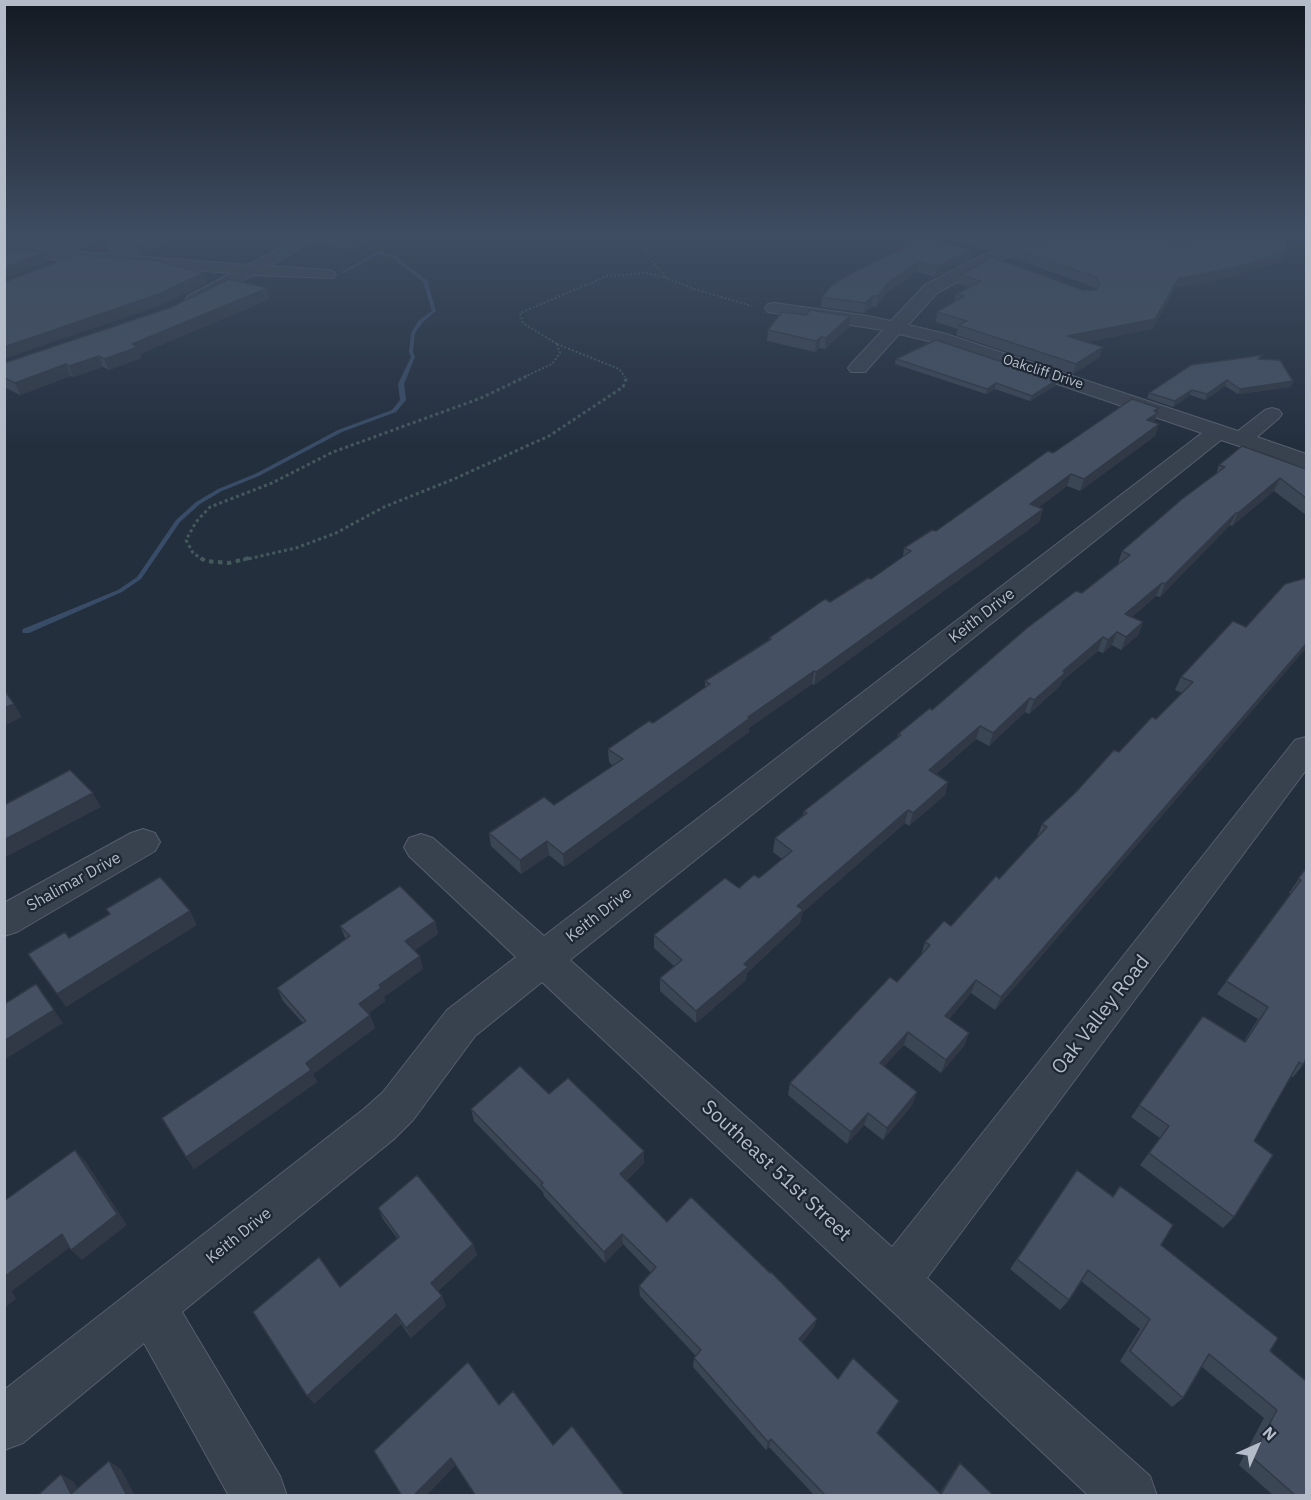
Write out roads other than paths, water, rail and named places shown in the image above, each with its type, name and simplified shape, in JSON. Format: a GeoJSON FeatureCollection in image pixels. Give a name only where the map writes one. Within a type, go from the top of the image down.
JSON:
{"type":"FeatureCollection","features":[{"type":"Feature","properties":{"kind":"street"},"geometry":{"type":"LineString","coordinates":[[858,368],[914,306]]}},
{"type":"Feature","properties":{"kind":"street","name":"Oakcliff Drive"},"geometry":{"type":"LineString","coordinates":[[774,308],[829,314],[894,327],[1006,360],[1306,460]]}},
{"type":"Feature","properties":{"kind":"street","name":"Keith Drive"},"geometry":{"type":"LineString","coordinates":[[4,1424],[379,1124],[398,1106],[461,1023],[1230,435],[1272,414]]}},
{"type":"Feature","properties":{"kind":"street","name":"Oak Valley Road"},"geometry":{"type":"LineString","coordinates":[[895,1281],[1306,748]]}},
{"type":"Feature","properties":{"kind":"street","name":"Shalimar Drive"},"geometry":{"type":"LineString","coordinates":[[4,921],[143,842]]}},
{"type":"Feature","properties":{"kind":"street","name":"Southeast 51st Street"},"geometry":{"type":"LineString","coordinates":[[421,847],[1130,1496]]}},
{"type":"Feature","properties":{"kind":"street"},"geometry":{"type":"LineString","coordinates":[[151,1307],[260,1496]]}},
{"type":"Feature","properties":{"kind":"waterway"},"geometry":{"type":"LineString","coordinates":[[26,631],[120,591],[139,578],[178,521],[198,503],[340,431],[394,411],[403,400],[401,384],[413,357],[411,352],[413,333],[421,321],[434,311],[432,306]]}}]}
